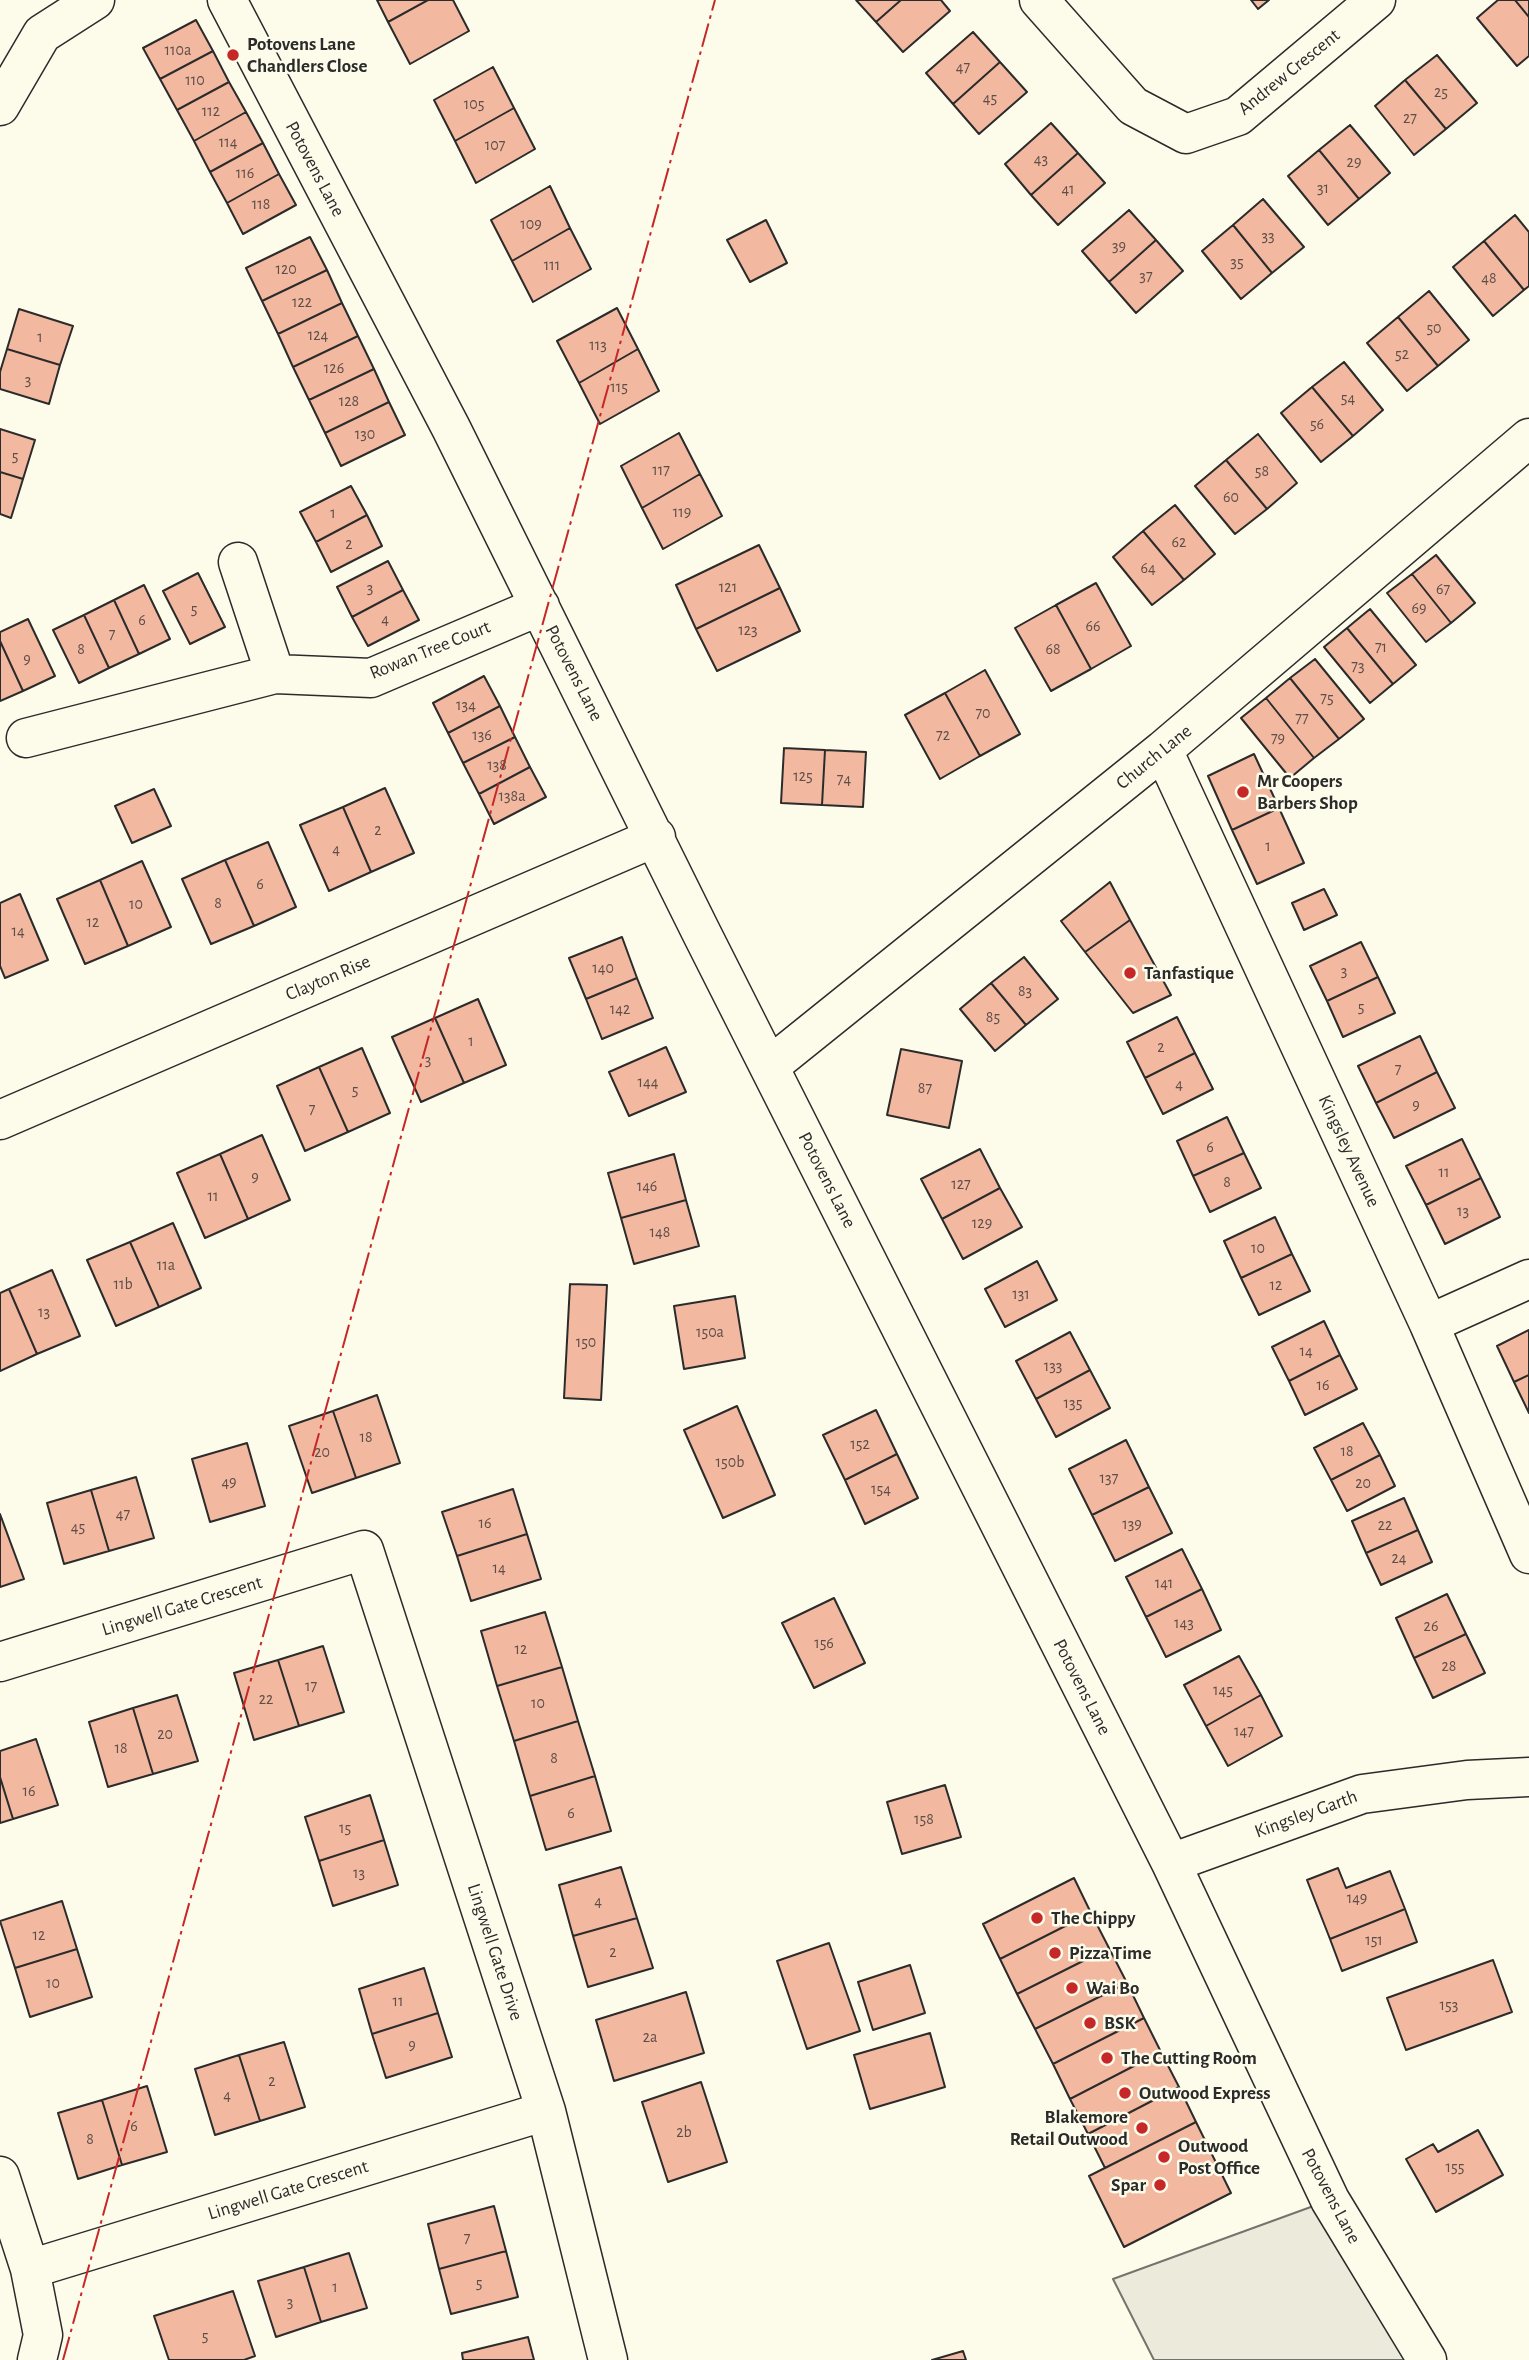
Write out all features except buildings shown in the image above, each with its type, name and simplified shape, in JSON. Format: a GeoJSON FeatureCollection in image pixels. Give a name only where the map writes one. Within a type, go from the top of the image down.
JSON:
{"type":"FeatureCollection","features":[{"type":"Feature","properties":{"kind":"street"},"geometry":{"type":"LineString","coordinates":[[0,106],[42,34],[95,0]]}},
{"type":"Feature","properties":{"kind":"street","name":"Potovens Lane"},"geometry":{"type":"LineString","coordinates":[[227,0],[445,416],[656,836],[701,932],[1171,1863],[1330,2200],[1427,2360]]}},
{"type":"Feature","properties":{"kind":"street","name":"Andrew Crescent"},"geometry":{"type":"LineString","coordinates":[[1039,0],[1133,106],[1186,134],[1238,116],[1376,0]]}},
{"type":"Feature","properties":{"kind":"street","name":"Church Lane"},"geometry":{"type":"LineString","coordinates":[[770,1066],[1163,750],[1529,439]]}},
{"type":"Feature","properties":{"kind":"street"},"geometry":{"type":"LineString","coordinates":[[238,562],[275,674]]}},
{"type":"Feature","properties":{"kind":"street","name":"Rowan Tree Court"},"geometry":{"type":"LineString","coordinates":[[26,738],[275,674],[371,678],[540,606]]}},
{"type":"Feature","properties":{"kind":"street","name":"Kingsley Avenue"},"geometry":{"type":"LineString","coordinates":[[1163,750],[1429,1324],[1529,1554]]}},
{"type":"Feature","properties":{"kind":"street","name":"Clayton Rise"},"geometry":{"type":"LineString","coordinates":[[0,1120],[656,836]]}},
{"type":"Feature","properties":{"kind":"street"},"geometry":{"type":"LineString","coordinates":[[1429,1324],[1529,1279]]}},
{"type":"Feature","properties":{"kind":"street","name":"Lingwell Gate Crescent"},"geometry":{"type":"LineString","coordinates":[[0,1662],[364,1550]]}},
{"type":"Feature","properties":{"kind":"street","name":"Lingwell Gate Drive"},"geometry":{"type":"LineString","coordinates":[[364,1550],[547,2111],[608,2360]]}},
{"type":"Feature","properties":{"kind":"street","name":"Kingsley Garth"},"geometry":{"type":"LineString","coordinates":[[1171,1863],[1362,1794],[1467,1780],[1529,1777]]}},
{"type":"Feature","properties":{"kind":"street","name":"Lingwell Gate Crescent"},"geometry":{"type":"LineString","coordinates":[[30,2269],[547,2111]]}},
{"type":"Feature","properties":{"kind":"street"},"geometry":{"type":"LineString","coordinates":[[0,2176],[30,2269],[43,2335],[37,2360]]}},
{"type":"Feature","properties":{"kind":"shaded area"},"geometry":{"type":"Polygon","coordinates":[[[1330,2200],[1427,2360],[1154,2360],[1113,2279],[1330,2200]]]}},
{"type":"Feature","properties":{"kind":"power"},"geometry":{"type":"LineString","coordinates":[[63,2360],[715,0]]}},
{"type":"Feature","properties":{"kind":"place","name":"Potovens Lane Chandlers Close"},"geometry":{"type":"Point","coordinates":[233,55]}},
{"type":"Feature","properties":{"kind":"place","name":"Mr Coopers Barbers Shop"},"geometry":{"type":"Point","coordinates":[1243,792]}},
{"type":"Feature","properties":{"kind":"place","name":"Tanfastique"},"geometry":{"type":"Point","coordinates":[1130,973]}},
{"type":"Feature","properties":{"kind":"place","name":"The Chippy"},"geometry":{"type":"Point","coordinates":[1037,1918]}},
{"type":"Feature","properties":{"kind":"place","name":"Pizza Time"},"geometry":{"type":"Point","coordinates":[1055,1953]}},
{"type":"Feature","properties":{"kind":"place","name":"Wai Bo"},"geometry":{"type":"Point","coordinates":[1072,1988]}},
{"type":"Feature","properties":{"kind":"place","name":"BSK"},"geometry":{"type":"Point","coordinates":[1090,2023]}},
{"type":"Feature","properties":{"kind":"place","name":"The Cutting Room"},"geometry":{"type":"Point","coordinates":[1107,2058]}},
{"type":"Feature","properties":{"kind":"place","name":"Outwood Express"},"geometry":{"type":"Point","coordinates":[1125,2093]}},
{"type":"Feature","properties":{"kind":"place","name":"Blakemore Retail Outwood"},"geometry":{"type":"Point","coordinates":[1142,2128]}},
{"type":"Feature","properties":{"kind":"place","name":"Outwood Post Office"},"geometry":{"type":"Point","coordinates":[1164,2157]}},
{"type":"Feature","properties":{"kind":"place","name":"Spar"},"geometry":{"type":"Point","coordinates":[1160,2185]}}]}
